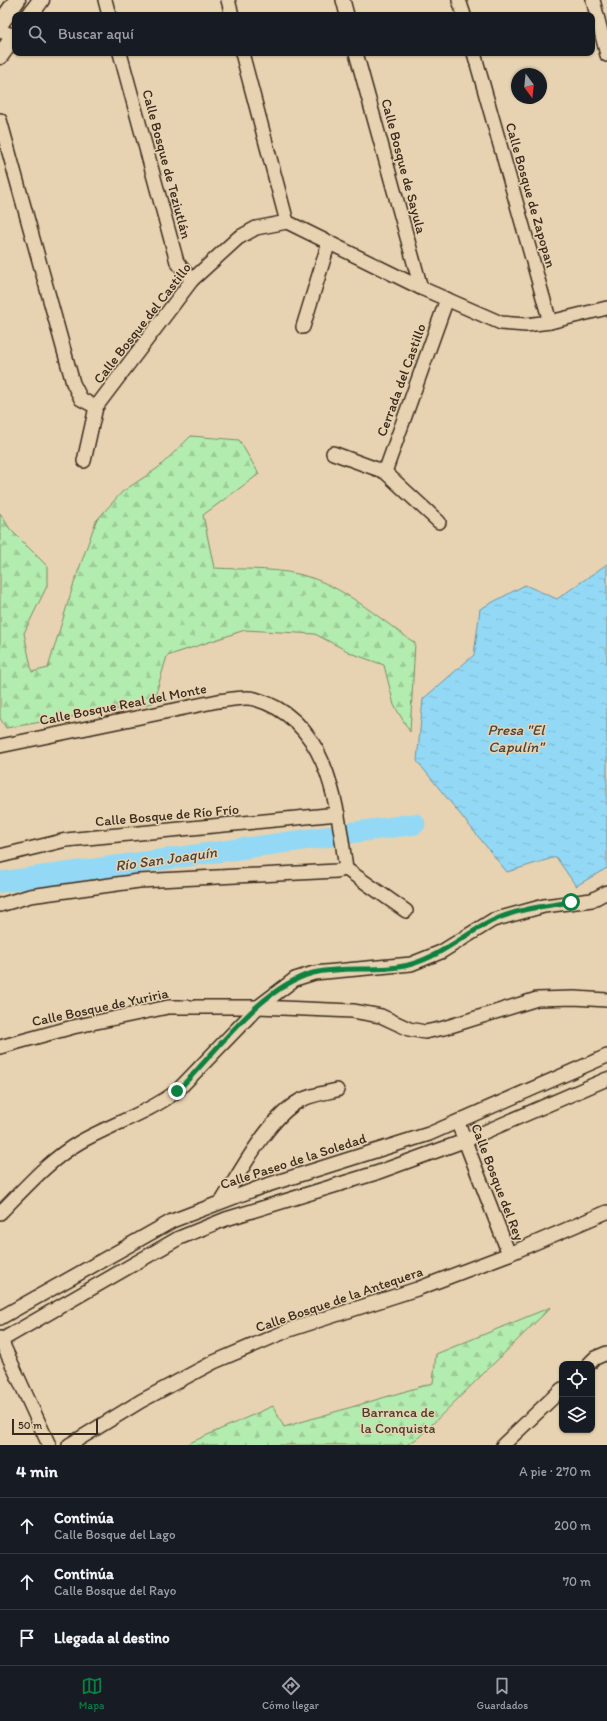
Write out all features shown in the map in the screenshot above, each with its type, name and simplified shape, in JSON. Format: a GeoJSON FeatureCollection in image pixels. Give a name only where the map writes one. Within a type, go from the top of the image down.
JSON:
{"type":"FeatureCollection","features":[{"type":"Feature","properties":{"kind":"main road"},"geometry":{"type":"LineString","coordinates":[[0,24],[17,0]]}},
{"type":"Feature","properties":{"kind":"main road"},"geometry":{"type":"LineString","coordinates":[[32,12],[40,0]]}},
{"type":"Feature","properties":{"kind":"main road"},"geometry":{"type":"LineString","coordinates":[[0,56],[12,40]]}},
{"type":"Feature","properties":{"kind":"street"},"geometry":{"type":"LineString","coordinates":[[105,0],[108,12]]}},
{"type":"Feature","properties":{"kind":"street"},"geometry":{"type":"LineString","coordinates":[[228,0],[231,12]]}},
{"type":"Feature","properties":{"kind":"street"},"geometry":{"type":"LineString","coordinates":[[343,0],[346,12]]}},
{"type":"Feature","properties":{"kind":"street"},"geometry":{"type":"LineString","coordinates":[[459,0],[463,12]]}},
{"type":"Feature","properties":{"kind":"street"},"geometry":{"type":"LineString","coordinates":[[593,0],[607,55]]}},
{"type":"Feature","properties":{"kind":"street"},"geometry":{"type":"LineString","coordinates":[[0,31],[12,35]]}},
{"type":"Feature","properties":{"kind":"street","name":"Calle Bosque de Teziutlán"},"geometry":{"type":"LineString","coordinates":[[121,56],[177,262],[192,280]]}},
{"type":"Feature","properties":{"kind":"street"},"geometry":{"type":"LineString","coordinates":[[243,56],[287,222],[421,288],[501,323],[526,326],[550,322],[607,308]]}},
{"type":"Feature","properties":{"kind":"street","name":"Calle Bosque de Sayula"},"geometry":{"type":"LineString","coordinates":[[357,56],[421,288]]}},
{"type":"Feature","properties":{"kind":"street","name":"Calle Bosque de Zapopan"},"geometry":{"type":"LineString","coordinates":[[475,56],[550,322]]}},
{"type":"Feature","properties":{"kind":"street","name":"Calle Bosque del Castillo"},"geometry":{"type":"LineString","coordinates":[[0,120],[73,383],[81,400],[96,407],[192,280],[238,238],[256,228],[287,222]]}},
{"type":"Feature","properties":{"kind":"street"},"geometry":{"type":"LineString","coordinates":[[303,327],[329,242]]}},
{"type":"Feature","properties":{"kind":"street","name":"Cerrada del Castillo"},"geometry":{"type":"LineString","coordinates":[[385,472],[447,299]]}},
{"type":"Feature","properties":{"kind":"street"},"geometry":{"type":"LineString","coordinates":[[84,461],[96,407]]}},
{"type":"Feature","properties":{"kind":"street"},"geometry":{"type":"LineString","coordinates":[[333,452],[385,472],[440,522]]}},
{"type":"Feature","properties":{"kind":"street","name":"Calle Bosque Real del Monte"},"geometry":{"type":"LineString","coordinates":[[0,746],[218,701],[254,699],[280,709],[301,726],[316,748],[325,767],[338,814]]}},
{"type":"Feature","properties":{"kind":"street"},"geometry":{"type":"LineString","coordinates":[[338,814],[346,869],[406,911]]}},
{"type":"Feature","properties":{"kind":"street","name":"Calle Bosque de Río Frío"},"geometry":{"type":"LineString","coordinates":[[0,856],[66,840],[338,814]]}},
{"type":"Feature","properties":{"kind":"street"},"geometry":{"type":"LineString","coordinates":[[0,905],[30,896],[139,881],[337,871],[346,869]]}},
{"type":"Feature","properties":{"kind":"street"},"geometry":{"type":"LineString","coordinates":[[0,1213],[56,1159],[79,1142],[162,1103],[177,1091],[258,1006],[295,979],[314,973],[411,964],[441,952],[494,920],[544,906],[592,900],[607,892]]}},
{"type":"Feature","properties":{"kind":"street","name":"Calle Bosque de Yuriria"},"geometry":{"type":"LineString","coordinates":[[0,1047],[73,1027],[168,1007],[258,1006],[353,1011],[381,1016],[409,1029],[425,1032],[444,1028],[537,999],[574,998],[607,1000]]}},
{"type":"Feature","properties":{"kind":"street","name":"Calle Paseo de la Soledad"},"geometry":{"type":"LineString","coordinates":[[0,1318],[172,1221],[261,1186],[429,1134],[458,1123],[607,1056]]}},
{"type":"Feature","properties":{"kind":"street"},"geometry":{"type":"LineString","coordinates":[[49,1445],[0,1340],[179,1238],[226,1219],[376,1173],[464,1141],[607,1079]]}},
{"type":"Feature","properties":{"kind":"street"},"geometry":{"type":"LineString","coordinates":[[222,1201],[245,1164],[281,1114],[299,1101],[314,1095],[337,1090]]}},
{"type":"Feature","properties":{"kind":"street","name":"Calle Bosque del Rey"},"geometry":{"type":"LineString","coordinates":[[458,1123],[509,1254]]}},
{"type":"Feature","properties":{"kind":"street","name":"Calle Bosque de la Antequera"},"geometry":{"type":"LineString","coordinates":[[69,1445],[141,1401],[214,1362],[289,1330],[417,1289],[509,1254],[607,1212]]}},
{"type":"Feature","properties":{"kind":"street"},"geometry":{"type":"LineString","coordinates":[[592,1361],[595,1358],[607,1353]]}},
{"type":"Feature","properties":{"kind":"street"},"geometry":{"type":"LineString","coordinates":[[503,1445],[559,1392]]}},
{"type":"Feature","properties":{"kind":"green space"},"geometry":{"type":"Polygon","coordinates":[[[191,436],[239,440],[259,474],[203,515],[214,568],[288,572],[312,578],[353,598],[415,643],[410,732],[394,705],[384,665],[353,654],[315,634],[245,630],[167,656],[153,703],[6,728],[0,718],[0,513],[10,529],[47,566],[47,586],[24,633],[32,672],[48,668],[73,586],[96,521],[122,492],[158,468],[191,436]]]}},
{"type":"Feature","properties":{"kind":"green space","name":"Barranca de la Conquista"},"geometry":{"type":"Polygon","coordinates":[[[551,1307],[418,1438],[406,1445],[185,1445],[273,1406],[284,1427],[433,1383],[436,1354],[551,1307]]]}},
{"type":"Feature","properties":{"kind":"water","name":"Presa \"El Capulín\""},"geometry":{"type":"Polygon","coordinates":[[[607,564],[607,868],[576,886],[556,857],[507,872],[417,761],[423,699],[474,655],[480,609],[525,585],[557,599],[607,564]]]}},
{"type":"Feature","properties":{"kind":"waterway","name":"Río San Joaquín"},"geometry":{"type":"LineString","coordinates":[[349,833],[415,824]]}},
{"type":"Feature","properties":{"kind":"waterway","name":"Río San Joaquín"},"geometry":{"type":"LineString","coordinates":[[0,882],[332,836]]}},
{"type":"Feature","properties":{"kind":"route"},"geometry":{"type":"LineString","coordinates":[[177,1091],[258,1006],[295,979],[314,973],[411,964],[441,952],[465,936],[494,920],[544,906],[571,902]]}}]}
